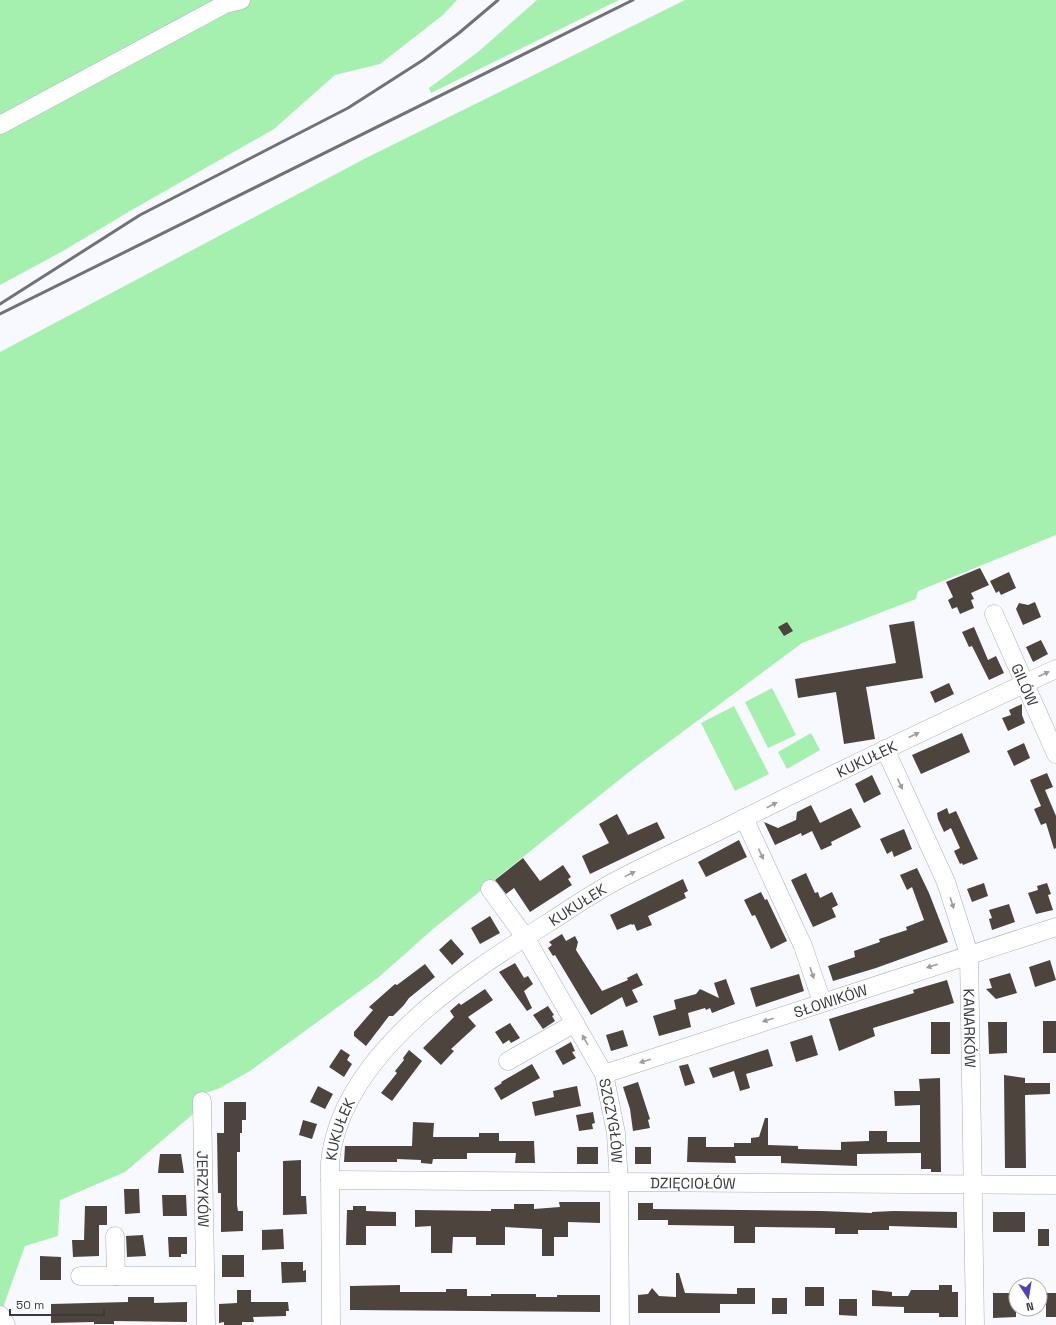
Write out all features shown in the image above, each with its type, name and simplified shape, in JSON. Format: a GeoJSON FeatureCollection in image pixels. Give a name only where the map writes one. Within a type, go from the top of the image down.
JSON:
{"type":"FeatureCollection","features":[{"type":"Feature","properties":{"kind":"street"},"geometry":{"type":"LineString","coordinates":[[0,125],[226,4],[241,0]]}},
{"type":"Feature","properties":{"kind":"street","name":"GILÓW"},"geometry":{"type":"LineString","coordinates":[[994,614],[1026,683],[1056,754]]}},
{"type":"Feature","properties":{"kind":"street","name":"KUKUŁEK"},"geometry":{"type":"LineString","coordinates":[[331,1325],[330,1180],[332,1144],[342,1112],[369,1069],[399,1035],[434,1001],[525,937],[613,882],[885,749],[1056,669]]}},
{"type":"Feature","properties":{"kind":"street","name":"KANARKÓW"},"geometry":{"type":"LineString","coordinates":[[885,749],[946,882],[969,954],[975,1325]]}},
{"type":"Feature","properties":{"kind":"street"},"geometry":{"type":"LineString","coordinates":[[744,818],[803,946],[822,1002]]}},
{"type":"Feature","properties":{"kind":"street","name":"SZCZYGŁÓW"},"geometry":{"type":"LineString","coordinates":[[490,889],[525,937],[604,1074],[616,1133],[619,1183],[620,1325]]}},
{"type":"Feature","properties":{"kind":"street","name":"SŁOWIKÓW"},"geometry":{"type":"LineString","coordinates":[[604,1074],[969,954],[1056,927]]}},
{"type":"Feature","properties":{"kind":"street"},"geometry":{"type":"LineString","coordinates":[[508,1062],[575,1023]]}},
{"type":"Feature","properties":{"kind":"street","name":"JERZYKÓW"},"geometry":{"type":"LineString","coordinates":[[202,1101],[206,1325]]}},
{"type":"Feature","properties":{"kind":"street","name":"DZIĘCIOŁÓW"},"geometry":{"type":"LineString","coordinates":[[330,1180],[1056,1185]]}},
{"type":"Feature","properties":{"kind":"street"},"geometry":{"type":"LineString","coordinates":[[115,1236],[116,1276]]}},
{"type":"Feature","properties":{"kind":"street"},"geometry":{"type":"LineString","coordinates":[[80,1276],[205,1276]]}},
{"type":"Feature","properties":{"kind":"street"},"geometry":{"type":"LineString","coordinates":[[0,1315],[6,1325]]}},
{"type":"Feature","properties":{"kind":"green space"},"geometry":{"type":"Polygon","coordinates":[[[0,0],[457,0],[443,15],[380,64],[335,75],[274,129],[63,251],[0,285],[0,0]]]}},
{"type":"Feature","properties":{"kind":"green space"},"geometry":{"type":"Polygon","coordinates":[[[537,0],[619,0],[431,93],[429,88],[478,52],[537,0]]]}},
{"type":"Feature","properties":{"kind":"green space"},"geometry":{"type":"Polygon","coordinates":[[[685,0],[1056,0],[1056,535],[918,591],[916,599],[802,643],[634,768],[433,929],[379,977],[250,1071],[218,1089],[202,1094],[192,1115],[125,1172],[60,1200],[58,1236],[25,1246],[0,1316],[0,352],[366,158],[685,0]]]}},
{"type":"Feature","properties":{"kind":"green space"},"geometry":{"type":"Polygon","coordinates":[[[772,688],[796,735],[768,748],[745,702],[772,688]]]}},
{"type":"Feature","properties":{"kind":"green space"},"geometry":{"type":"Polygon","coordinates":[[[734,706],[769,774],[735,791],[701,723],[734,706]]]}},
{"type":"Feature","properties":{"kind":"green space"},"geometry":{"type":"Polygon","coordinates":[[[811,733],[820,750],[787,769],[778,752],[811,733]]]}},
{"type":"Feature","properties":{"kind":"building"},"geometry":{"type":"Polygon","coordinates":[[[980,568],[989,585],[971,593],[974,599],[971,600],[974,608],[960,614],[957,607],[952,609],[948,600],[953,597],[946,582],[980,568]]]}},
{"type":"Feature","properties":{"kind":"building"},"geometry":{"type":"Polygon","coordinates":[[[1009,572],[1016,588],[1001,595],[999,591],[996,593],[990,581],[1009,572]]]}},
{"type":"Feature","properties":{"kind":"building"},"geometry":{"type":"Polygon","coordinates":[[[1035,602],[1041,617],[1023,625],[1016,609],[1019,603],[1028,605],[1035,602]]]}},
{"type":"Feature","properties":{"kind":"building"},"geometry":{"type":"Polygon","coordinates":[[[914,621],[923,678],[866,687],[875,739],[844,744],[836,692],[798,698],[795,679],[896,663],[889,625],[914,621]]]}},
{"type":"Feature","properties":{"kind":"building"},"geometry":{"type":"Polygon","coordinates":[[[787,622],[793,631],[784,636],[778,627],[787,622]]]}},
{"type":"Feature","properties":{"kind":"building"},"geometry":{"type":"Polygon","coordinates":[[[974,627],[988,660],[996,656],[1004,673],[989,680],[972,646],[969,647],[962,632],[974,627]]]}},
{"type":"Feature","properties":{"kind":"building"},"geometry":{"type":"Polygon","coordinates":[[[1041,640],[1048,654],[1033,662],[1026,647],[1041,640]]]}},
{"type":"Feature","properties":{"kind":"building"},"geometry":{"type":"Polygon","coordinates":[[[949,683],[954,694],[935,703],[930,692],[949,683]]]}},
{"type":"Feature","properties":{"kind":"building"},"geometry":{"type":"Polygon","coordinates":[[[1022,704],[1022,715],[1025,723],[1008,731],[1002,718],[1011,715],[1009,710],[1022,704]]]}},
{"type":"Feature","properties":{"kind":"building"},"geometry":{"type":"Polygon","coordinates":[[[962,733],[970,752],[921,774],[912,755],[962,733]]]}},
{"type":"Feature","properties":{"kind":"building"},"geometry":{"type":"Polygon","coordinates":[[[1024,743],[1030,758],[1014,766],[1007,751],[1024,743]]]}},
{"type":"Feature","properties":{"kind":"building"},"geometry":{"type":"Polygon","coordinates":[[[1047,773],[1053,787],[1045,790],[1056,816],[1056,848],[1054,849],[1046,823],[1041,825],[1034,809],[1041,806],[1030,780],[1047,773]]]}},
{"type":"Feature","properties":{"kind":"building"},"geometry":{"type":"Polygon","coordinates":[[[872,775],[881,794],[864,803],[855,784],[872,775]]]}},
{"type":"Feature","properties":{"kind":"building"},"geometry":{"type":"Polygon","coordinates":[[[811,805],[820,823],[851,808],[861,827],[831,842],[832,845],[821,850],[812,831],[802,836],[801,833],[775,845],[764,822],[778,828],[796,820],[797,812],[811,805]]]}},
{"type":"Feature","properties":{"kind":"building"},"geometry":{"type":"Polygon","coordinates":[[[947,808],[949,814],[956,811],[978,859],[963,865],[962,863],[960,864],[954,851],[960,848],[951,828],[944,832],[938,819],[937,813],[947,808]]]}},
{"type":"Feature","properties":{"kind":"building"},"geometry":{"type":"Polygon","coordinates":[[[617,814],[628,835],[657,822],[665,838],[590,874],[582,856],[609,843],[599,824],[617,814]]]}},
{"type":"Feature","properties":{"kind":"building"},"geometry":{"type":"Polygon","coordinates":[[[904,829],[912,849],[894,857],[892,851],[887,854],[880,839],[904,829]]]}},
{"type":"Feature","properties":{"kind":"building"},"geometry":{"type":"Polygon","coordinates":[[[739,840],[747,857],[706,877],[698,862],[739,840]]]}},
{"type":"Feature","properties":{"kind":"building"},"geometry":{"type":"Polygon","coordinates":[[[523,858],[540,881],[563,865],[571,877],[568,879],[572,885],[530,912],[514,888],[506,894],[495,880],[523,858]]]}},
{"type":"Feature","properties":{"kind":"building"},"geometry":{"type":"Polygon","coordinates":[[[917,868],[929,893],[948,942],[876,968],[833,981],[828,966],[855,957],[854,951],[880,942],[879,939],[907,930],[906,927],[924,920],[912,887],[907,890],[900,875],[917,868]]]}},
{"type":"Feature","properties":{"kind":"building"},"geometry":{"type":"Polygon","coordinates":[[[806,873],[815,893],[818,892],[820,898],[832,892],[838,905],[832,908],[836,917],[813,927],[791,880],[806,873]]]}},
{"type":"Feature","properties":{"kind":"building"},"geometry":{"type":"Polygon","coordinates":[[[683,879],[688,891],[684,893],[686,898],[648,916],[652,925],[637,931],[634,924],[631,924],[617,930],[610,915],[683,879]]]}},
{"type":"Feature","properties":{"kind":"building"},"geometry":{"type":"Polygon","coordinates":[[[984,883],[988,896],[972,902],[967,889],[984,883]]]}},
{"type":"Feature","properties":{"kind":"building"},"geometry":{"type":"Polygon","coordinates":[[[1047,883],[1051,894],[1048,895],[1053,910],[1036,914],[1028,893],[1038,890],[1037,886],[1047,883]]]}},
{"type":"Feature","properties":{"kind":"building"},"geometry":{"type":"Polygon","coordinates":[[[761,892],[765,900],[767,899],[787,941],[771,949],[755,915],[752,916],[744,900],[761,892]]]}},
{"type":"Feature","properties":{"kind":"building"},"geometry":{"type":"Polygon","coordinates":[[[1009,904],[1015,922],[992,930],[989,919],[992,918],[989,910],[1009,904]]]}},
{"type":"Feature","properties":{"kind":"building"},"geometry":{"type":"Polygon","coordinates":[[[490,916],[500,933],[480,944],[471,928],[490,916]]]}},
{"type":"Feature","properties":{"kind":"building"},"geometry":{"type":"Polygon","coordinates":[[[562,934],[566,941],[575,936],[578,942],[576,950],[602,991],[628,980],[627,978],[637,973],[643,985],[632,990],[638,1002],[626,1007],[622,997],[591,1015],[555,955],[553,956],[548,948],[552,945],[549,942],[562,934]]]}},
{"type":"Feature","properties":{"kind":"building"},"geometry":{"type":"Polygon","coordinates":[[[451,939],[464,954],[452,965],[439,950],[451,939]]]}},
{"type":"Feature","properties":{"kind":"building"},"geometry":{"type":"Polygon","coordinates":[[[1050,960],[1056,980],[1035,987],[1029,967],[1050,960]]]}},
{"type":"Feature","properties":{"kind":"building"},"geometry":{"type":"Polygon","coordinates":[[[515,963],[524,978],[528,976],[533,984],[524,991],[532,1008],[527,1011],[499,972],[515,963]]]}},
{"type":"Feature","properties":{"kind":"building"},"geometry":{"type":"Polygon","coordinates":[[[425,964],[435,977],[409,998],[393,1016],[389,1016],[366,1046],[354,1036],[354,1032],[373,1010],[369,1007],[395,984],[397,985],[425,964]]]}},
{"type":"Feature","properties":{"kind":"building"},"geometry":{"type":"Polygon","coordinates":[[[1010,973],[1017,993],[996,999],[986,989],[992,988],[989,979],[1010,973]]]}},
{"type":"Feature","properties":{"kind":"building"},"geometry":{"type":"Polygon","coordinates":[[[799,974],[804,991],[756,1007],[750,988],[799,974]]]}},
{"type":"Feature","properties":{"kind":"building"},"geometry":{"type":"Polygon","coordinates":[[[726,979],[735,1004],[712,1013],[710,1008],[706,1010],[705,1008],[688,1013],[691,1027],[659,1036],[653,1016],[676,1009],[674,1000],[696,994],[700,989],[719,998],[714,983],[726,979]]]}},
{"type":"Feature","properties":{"kind":"building"},"geometry":{"type":"Polygon","coordinates":[[[947,980],[954,1003],[873,1028],[875,1036],[839,1051],[829,1019],[914,993],[913,990],[947,980]]]}},
{"type":"Feature","properties":{"kind":"building"},"geometry":{"type":"Polygon","coordinates":[[[485,989],[493,1000],[468,1017],[476,1026],[451,1049],[454,1051],[441,1065],[423,1048],[454,1017],[450,1011],[459,1003],[461,1005],[485,989]]]}},
{"type":"Feature","properties":{"kind":"building"},"geometry":{"type":"Polygon","coordinates":[[[548,1006],[554,1015],[552,1016],[555,1021],[543,1029],[533,1015],[548,1006]]]}},
{"type":"Feature","properties":{"kind":"building"},"geometry":{"type":"Polygon","coordinates":[[[1043,1021],[1056,1021],[1056,1053],[1043,1053],[1043,1021]]]}},
{"type":"Feature","properties":{"kind":"building"},"geometry":{"type":"Polygon","coordinates":[[[931,1022],[950,1022],[950,1054],[931,1054],[931,1022]]]}},
{"type":"Feature","properties":{"kind":"building"},"geometry":{"type":"Polygon","coordinates":[[[988,1022],[1007,1022],[1007,1053],[989,1054],[988,1022]]]}},
{"type":"Feature","properties":{"kind":"building"},"geometry":{"type":"Polygon","coordinates":[[[510,1023],[520,1038],[511,1043],[509,1040],[503,1044],[495,1032],[510,1023]]]}},
{"type":"Feature","properties":{"kind":"building"},"geometry":{"type":"Polygon","coordinates":[[[623,1030],[628,1046],[611,1051],[606,1035],[623,1030]]]}},
{"type":"Feature","properties":{"kind":"building"},"geometry":{"type":"Polygon","coordinates":[[[812,1035],[818,1055],[796,1062],[790,1042],[812,1035]]]}},
{"type":"Feature","properties":{"kind":"building"},"geometry":{"type":"Polygon","coordinates":[[[571,1042],[575,1051],[572,1052],[576,1058],[563,1065],[555,1051],[571,1042]]]}},
{"type":"Feature","properties":{"kind":"building"},"geometry":{"type":"Polygon","coordinates":[[[341,1049],[350,1055],[347,1060],[352,1064],[344,1077],[329,1067],[341,1049]]]}},
{"type":"Feature","properties":{"kind":"building"},"geometry":{"type":"Polygon","coordinates":[[[768,1049],[773,1066],[746,1074],[750,1088],[740,1091],[734,1071],[713,1078],[709,1068],[768,1049]]]}},
{"type":"Feature","properties":{"kind":"building"},"geometry":{"type":"Polygon","coordinates":[[[409,1050],[422,1061],[392,1101],[381,1093],[397,1073],[395,1071],[404,1060],[403,1058],[409,1050]]]}},
{"type":"Feature","properties":{"kind":"building"},"geometry":{"type":"Polygon","coordinates":[[[532,1064],[540,1078],[501,1100],[494,1088],[502,1083],[501,1082],[532,1064]]]}},
{"type":"Feature","properties":{"kind":"building"},"geometry":{"type":"Polygon","coordinates":[[[688,1064],[695,1083],[685,1086],[679,1066],[688,1064]]]}},
{"type":"Feature","properties":{"kind":"building"},"geometry":{"type":"Polygon","coordinates":[[[1004,1075],[1025,1078],[1025,1083],[1050,1083],[1050,1094],[1025,1095],[1026,1168],[1005,1168],[1004,1075]]]}},
{"type":"Feature","properties":{"kind":"building"},"geometry":{"type":"Polygon","coordinates":[[[940,1078],[941,1172],[931,1172],[931,1169],[921,1169],[921,1153],[857,1154],[857,1166],[781,1163],[781,1156],[735,1156],[736,1163],[687,1162],[688,1137],[706,1137],[706,1147],[734,1147],[734,1143],[751,1143],[751,1138],[759,1137],[765,1118],[768,1118],[768,1145],[798,1146],[798,1149],[841,1150],[841,1142],[869,1141],[869,1131],[887,1131],[887,1142],[920,1142],[920,1105],[895,1106],[894,1091],[920,1091],[919,1079],[940,1078]]]}},
{"type":"Feature","properties":{"kind":"building"},"geometry":{"type":"Polygon","coordinates":[[[638,1082],[650,1119],[648,1120],[650,1128],[633,1131],[630,1109],[623,1087],[638,1082]]]}},
{"type":"Feature","properties":{"kind":"building"},"geometry":{"type":"Polygon","coordinates":[[[318,1086],[333,1094],[325,1109],[310,1102],[318,1086]]]}},
{"type":"Feature","properties":{"kind":"building"},"geometry":{"type":"Polygon","coordinates":[[[577,1086],[581,1106],[535,1116],[532,1102],[554,1097],[553,1091],[577,1086]]]}},
{"type":"Feature","properties":{"kind":"building"},"geometry":{"type":"Polygon","coordinates":[[[224,1102],[246,1102],[246,1120],[242,1120],[240,1152],[237,1152],[237,1205],[238,1211],[243,1211],[243,1231],[221,1232],[221,1193],[218,1193],[217,1133],[224,1133],[224,1102]]]}},
{"type":"Feature","properties":{"kind":"building"},"geometry":{"type":"Polygon","coordinates":[[[593,1112],[595,1123],[592,1124],[593,1129],[579,1131],[576,1115],[593,1112]]]}},
{"type":"Feature","properties":{"kind":"building"},"geometry":{"type":"Polygon","coordinates":[[[303,1120],[317,1124],[312,1139],[299,1135],[303,1120]]]}},
{"type":"Feature","properties":{"kind":"building"},"geometry":{"type":"Polygon","coordinates":[[[413,1122],[434,1123],[433,1137],[479,1137],[479,1133],[499,1133],[499,1141],[534,1141],[535,1163],[515,1163],[516,1153],[467,1153],[467,1159],[433,1159],[432,1164],[421,1163],[421,1160],[397,1159],[397,1162],[344,1162],[345,1146],[412,1146],[413,1122]]]}},
{"type":"Feature","properties":{"kind":"building"},"geometry":{"type":"Polygon","coordinates":[[[577,1147],[598,1147],[598,1164],[577,1164],[577,1147]]]}},
{"type":"Feature","properties":{"kind":"building"},"geometry":{"type":"Polygon","coordinates":[[[635,1147],[651,1147],[651,1164],[635,1164],[635,1147]]]}},
{"type":"Feature","properties":{"kind":"building"},"geometry":{"type":"Polygon","coordinates":[[[160,1154],[181,1154],[184,1173],[158,1173],[160,1154]]]}},
{"type":"Feature","properties":{"kind":"building"},"geometry":{"type":"Polygon","coordinates":[[[301,1160],[301,1196],[306,1196],[307,1214],[283,1215],[283,1161],[301,1160]]]}},
{"type":"Feature","properties":{"kind":"building"},"geometry":{"type":"Polygon","coordinates":[[[124,1189],[139,1189],[140,1213],[125,1214],[124,1189]]]}},
{"type":"Feature","properties":{"kind":"building"},"geometry":{"type":"Polygon","coordinates":[[[162,1195],[186,1195],[187,1216],[163,1216],[162,1195]]]}},
{"type":"Feature","properties":{"kind":"building"},"geometry":{"type":"Polygon","coordinates":[[[559,1202],[600,1202],[600,1223],[568,1222],[568,1237],[554,1237],[554,1256],[542,1256],[542,1229],[505,1227],[505,1245],[476,1245],[476,1237],[453,1237],[452,1253],[431,1253],[431,1226],[415,1227],[415,1210],[491,1211],[491,1209],[514,1209],[514,1204],[534,1204],[534,1209],[560,1207],[559,1202]]]}},
{"type":"Feature","properties":{"kind":"building"},"geometry":{"type":"Polygon","coordinates":[[[638,1203],[653,1203],[653,1209],[872,1213],[894,1211],[957,1212],[957,1228],[889,1226],[889,1230],[858,1230],[858,1234],[835,1234],[835,1228],[755,1227],[755,1243],[734,1243],[734,1226],[668,1225],[668,1220],[638,1220],[638,1203]]]}},
{"type":"Feature","properties":{"kind":"building"},"geometry":{"type":"Polygon","coordinates":[[[85,1206],[107,1206],[107,1225],[99,1225],[99,1256],[73,1257],[72,1240],[84,1240],[85,1206]]]}},
{"type":"Feature","properties":{"kind":"building"},"geometry":{"type":"Polygon","coordinates":[[[353,1206],[366,1206],[366,1211],[396,1212],[396,1226],[366,1226],[366,1245],[346,1245],[347,1210],[353,1210],[353,1206]]]}},
{"type":"Feature","properties":{"kind":"building"},"geometry":{"type":"Polygon","coordinates":[[[993,1212],[1025,1212],[1025,1232],[993,1232],[993,1212]]]}},
{"type":"Feature","properties":{"kind":"building"},"geometry":{"type":"Polygon","coordinates":[[[283,1229],[284,1249],[262,1250],[262,1230],[283,1229]]]}},
{"type":"Feature","properties":{"kind":"building"},"geometry":{"type":"Polygon","coordinates":[[[1038,1229],[1049,1229],[1049,1246],[1038,1246],[1038,1229]]]}},
{"type":"Feature","properties":{"kind":"building"},"geometry":{"type":"Polygon","coordinates":[[[143,1235],[146,1256],[127,1257],[126,1236],[143,1235]]]}},
{"type":"Feature","properties":{"kind":"building"},"geometry":{"type":"Polygon","coordinates":[[[168,1237],[187,1237],[187,1254],[181,1254],[181,1257],[169,1257],[168,1237]]]}},
{"type":"Feature","properties":{"kind":"building"},"geometry":{"type":"Polygon","coordinates":[[[222,1255],[244,1255],[244,1277],[222,1277],[222,1255]]]}},
{"type":"Feature","properties":{"kind":"building"},"geometry":{"type":"Polygon","coordinates":[[[40,1256],[61,1257],[61,1280],[40,1280],[40,1256]]]}},
{"type":"Feature","properties":{"kind":"building"},"geometry":{"type":"Polygon","coordinates":[[[281,1262],[303,1262],[303,1271],[306,1270],[306,1282],[282,1283],[281,1262]]]}},
{"type":"Feature","properties":{"kind":"building"},"geometry":{"type":"Polygon","coordinates":[[[676,1273],[679,1273],[685,1293],[737,1294],[737,1288],[755,1288],[755,1304],[720,1304],[720,1313],[638,1313],[638,1295],[648,1294],[652,1288],[659,1296],[676,1297],[676,1273]]]}},
{"type":"Feature","properties":{"kind":"building"},"geometry":{"type":"Polygon","coordinates":[[[400,1285],[400,1292],[446,1292],[446,1289],[467,1289],[467,1296],[491,1296],[491,1294],[536,1294],[536,1297],[557,1297],[557,1295],[600,1295],[600,1312],[350,1310],[350,1286],[400,1285]]]}},
{"type":"Feature","properties":{"kind":"building"},"geometry":{"type":"Polygon","coordinates":[[[939,1285],[952,1285],[952,1292],[958,1292],[958,1317],[939,1317],[939,1313],[904,1313],[904,1307],[872,1306],[872,1290],[892,1292],[892,1296],[908,1296],[911,1290],[939,1290],[939,1285]]]}},
{"type":"Feature","properties":{"kind":"building"},"geometry":{"type":"Polygon","coordinates":[[[805,1287],[824,1287],[824,1306],[805,1306],[805,1287]]]}},
{"type":"Feature","properties":{"kind":"building"},"geometry":{"type":"Polygon","coordinates":[[[237,1290],[251,1290],[251,1302],[288,1302],[289,1311],[286,1311],[286,1316],[253,1317],[254,1322],[242,1322],[242,1325],[224,1325],[224,1322],[219,1323],[219,1304],[237,1303],[237,1290]]]}},
{"type":"Feature","properties":{"kind":"building"},"geometry":{"type":"Polygon","coordinates":[[[993,1293],[1008,1293],[1008,1317],[1016,1317],[993,1318],[993,1293]]]}},
{"type":"Feature","properties":{"kind":"building"},"geometry":{"type":"Polygon","coordinates":[[[1048,1293],[1056,1293],[1056,1317],[1048,1317],[1048,1293]]]}},
{"type":"Feature","properties":{"kind":"building"},"geometry":{"type":"Polygon","coordinates":[[[128,1297],[154,1297],[154,1303],[187,1302],[187,1322],[114,1321],[114,1324],[94,1324],[94,1322],[51,1323],[51,1304],[128,1302],[128,1297]]]}},
{"type":"Feature","properties":{"kind":"building"},"geometry":{"type":"Polygon","coordinates":[[[772,1298],[787,1298],[787,1314],[772,1314],[772,1298]]]}},
{"type":"Feature","properties":{"kind":"building"},"geometry":{"type":"Polygon","coordinates":[[[839,1299],[857,1299],[857,1316],[839,1315],[839,1299]]]}},
{"type":"Feature","properties":{"kind":"railway"},"geometry":{"type":"LineString","coordinates":[[0,304],[140,215],[348,108],[423,60],[459,33],[498,0]]}},
{"type":"Feature","properties":{"kind":"railway"},"geometry":{"type":"LineString","coordinates":[[0,314],[633,0]]}}]}
